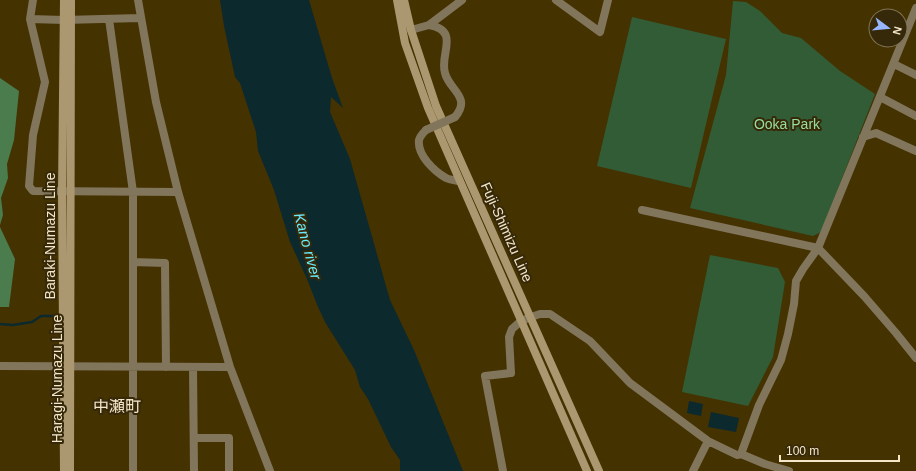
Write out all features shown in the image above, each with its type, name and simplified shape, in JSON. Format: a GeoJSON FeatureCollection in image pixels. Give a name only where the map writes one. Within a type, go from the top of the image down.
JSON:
{"type":"FeatureCollection","features":[{"type":"Feature","properties":{"kind":"main road","name":"Baraki-Numazu Line"},"geometry":{"type":"LineString","coordinates":[[64,0],[68,20],[66,192],[67,366],[64,471]]}},
{"type":"Feature","properties":{"kind":"main road"},"geometry":{"type":"LineString","coordinates":[[68,20],[71,0]]}},
{"type":"Feature","properties":{"kind":"main road","name":"Fuji-Shimizu Line"},"geometry":{"type":"LineString","coordinates":[[397,0],[407,50],[428,108],[587,471]]}},
{"type":"Feature","properties":{"kind":"main road","name":"Fuji-Shimizu Line"},"geometry":{"type":"LineString","coordinates":[[404,0],[411,30],[436,106],[599,471]]}},
{"type":"Feature","properties":{"kind":"main road","name":"Haragi-Numazu Line"},"geometry":{"type":"LineString","coordinates":[[67,366],[70,471]]}},
{"type":"Feature","properties":{"kind":"street"},"geometry":{"type":"LineString","coordinates":[[33,0],[30,19],[45,82],[33,135],[29,186],[33,191],[178,192]]}},
{"type":"Feature","properties":{"kind":"street"},"geometry":{"type":"LineString","coordinates":[[138,0],[156,102],[178,192],[230,367],[270,471]]}},
{"type":"Feature","properties":{"kind":"street"},"geometry":{"type":"LineString","coordinates":[[411,30],[429,25],[462,0]]}},
{"type":"Feature","properties":{"kind":"street"},"geometry":{"type":"LineString","coordinates":[[560,1],[600,32],[608,0]]}},
{"type":"Feature","properties":{"kind":"street"},"geometry":{"type":"LineString","coordinates":[[741,454],[759,405],[781,360],[794,304],[796,281],[818,248],[916,8]]}},
{"type":"Feature","properties":{"kind":"street"},"geometry":{"type":"LineString","coordinates":[[30,19],[68,20],[140,18]]}},
{"type":"Feature","properties":{"kind":"street"},"geometry":{"type":"LineString","coordinates":[[108,19],[133,192],[133,471]]}},
{"type":"Feature","properties":{"kind":"street"},"geometry":{"type":"LineString","coordinates":[[429,25],[437,26],[443,31],[447,39],[444,72],[447,79],[458,92],[461,102],[460,108],[455,117],[426,130],[419,141],[422,154],[430,165],[447,179],[459,181]]}},
{"type":"Feature","properties":{"kind":"street"},"geometry":{"type":"LineString","coordinates":[[894,64],[916,75]]}},
{"type":"Feature","properties":{"kind":"street"},"geometry":{"type":"LineString","coordinates":[[880,97],[916,116]]}},
{"type":"Feature","properties":{"kind":"street"},"geometry":{"type":"LineString","coordinates":[[864,137],[876,133],[916,151]]}},
{"type":"Feature","properties":{"kind":"street"},"geometry":{"type":"LineString","coordinates":[[642,210],[818,248],[864,296],[916,358]]}},
{"type":"Feature","properties":{"kind":"street"},"geometry":{"type":"LineString","coordinates":[[133,262],[165,263],[166,367]]}},
{"type":"Feature","properties":{"kind":"street"},"geometry":{"type":"LineString","coordinates":[[503,471],[485,376],[511,373],[509,337],[512,329],[521,321],[540,314],[550,314],[584,337],[630,383],[708,441],[736,455],[741,454],[765,464],[789,471]]}},
{"type":"Feature","properties":{"kind":"street"},"geometry":{"type":"LineString","coordinates":[[0,366],[230,367]]}},
{"type":"Feature","properties":{"kind":"street"},"geometry":{"type":"LineString","coordinates":[[193,367],[194,471]]}},
{"type":"Feature","properties":{"kind":"street"},"geometry":{"type":"LineString","coordinates":[[194,438],[229,438],[229,471]]}},
{"type":"Feature","properties":{"kind":"street"},"geometry":{"type":"LineString","coordinates":[[693,471],[708,441]]}},
{"type":"Feature","properties":{"kind":"green space","name":"Ooka Park"},"geometry":{"type":"Polygon","coordinates":[[[733,1],[746,2],[760,11],[782,33],[801,38],[840,71],[875,94],[821,232],[813,236],[690,208],[726,75],[733,1]]]}},
{"type":"Feature","properties":{"kind":"green space"},"geometry":{"type":"Polygon","coordinates":[[[632,17],[726,39],[691,188],[597,166],[632,17]]]}},
{"type":"Feature","properties":{"kind":"green space"},"geometry":{"type":"Polygon","coordinates":[[[0,78],[19,91],[14,140],[7,164],[8,178],[1,198],[3,215],[0,225],[0,78]]]}},
{"type":"Feature","properties":{"kind":"green space"},"geometry":{"type":"Polygon","coordinates":[[[0,227],[15,259],[9,307],[0,307],[0,227]]]}},
{"type":"Feature","properties":{"kind":"green space"},"geometry":{"type":"Polygon","coordinates":[[[710,255],[778,268],[785,282],[773,357],[748,406],[682,392],[710,255]]]}},
{"type":"Feature","properties":{"kind":"water","name":"Kano river"},"geometry":{"type":"Polygon","coordinates":[[[220,0],[309,0],[332,78],[343,108],[331,97],[330,112],[350,159],[390,300],[414,350],[463,471],[400,471],[400,460],[391,447],[368,399],[360,387],[355,370],[325,322],[290,242],[274,190],[258,151],[256,132],[240,83],[235,77],[220,0]]]}},
{"type":"Feature","properties":{"kind":"water"},"geometry":{"type":"Polygon","coordinates":[[[689,401],[703,404],[701,416],[687,413],[689,401]]]}},
{"type":"Feature","properties":{"kind":"water"},"geometry":{"type":"Polygon","coordinates":[[[711,412],[739,418],[736,432],[708,427],[711,412]]]}},
{"type":"Feature","properties":{"kind":"waterway"},"geometry":{"type":"LineString","coordinates":[[0,324],[13,325],[32,322],[41,316],[54,316]]}},
{"type":"Feature","properties":{"kind":"district","name":"中瀬町"},"geometry":{"type":"Point","coordinates":[117,406]}}]}
